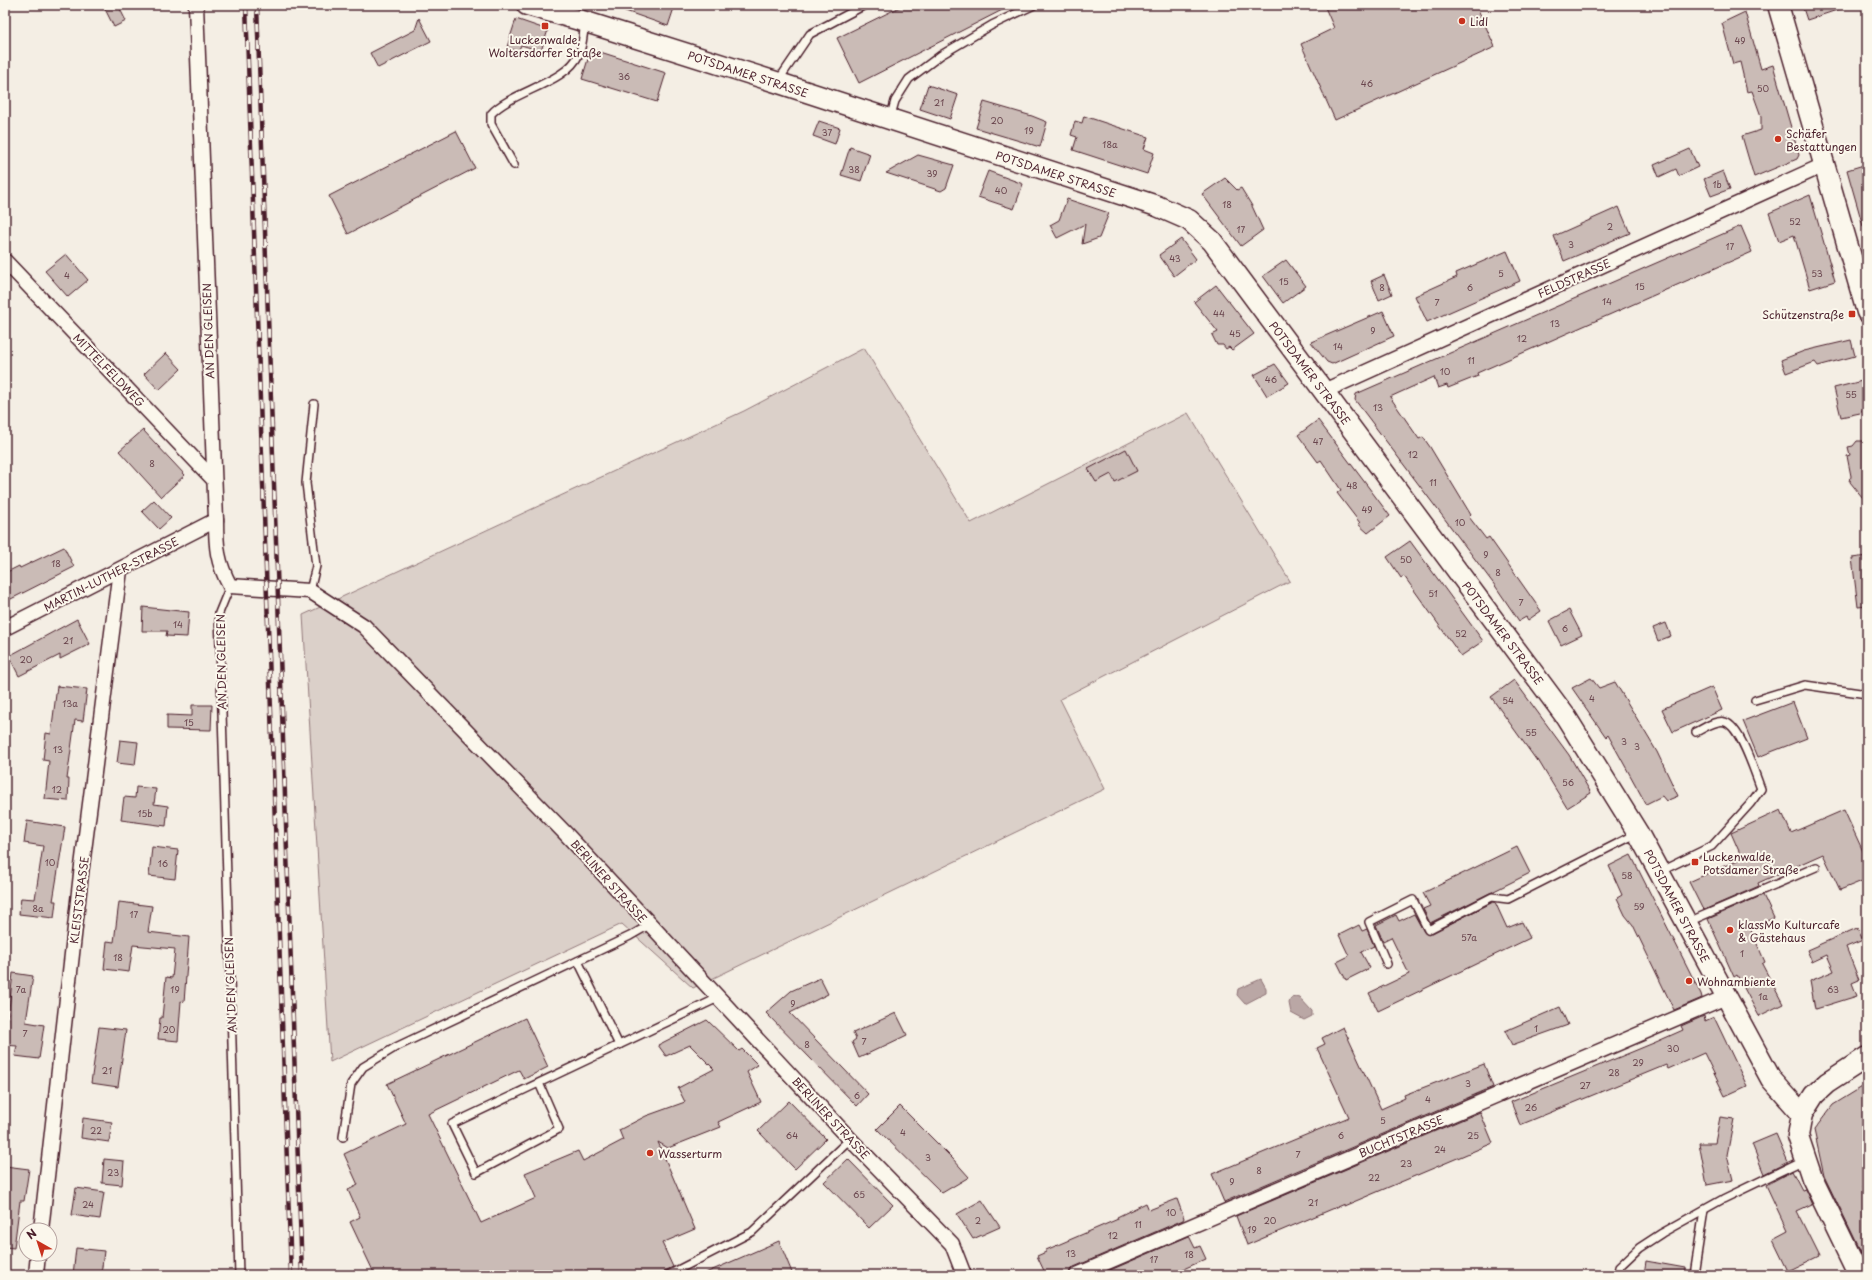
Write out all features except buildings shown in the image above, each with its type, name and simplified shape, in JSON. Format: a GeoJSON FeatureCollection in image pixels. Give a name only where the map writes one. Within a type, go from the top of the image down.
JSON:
{"type":"FeatureCollection","features":[{"type":"Feature","properties":{"kind":"street","name":"AN DEN GLEISEN"},"geometry":{"type":"LineString","coordinates":[[196,5],[216,548],[221,568],[230,586]]}},
{"type":"Feature","properties":{"kind":"street","name":"POTSDAMER STRASSE"},"geometry":{"type":"LineString","coordinates":[[527,5],[776,82],[1157,206],[1189,220],[1212,241],[1566,717],[1638,833],[1771,1079],[1802,1114]]}},
{"type":"Feature","properties":{"kind":"street"},"geometry":{"type":"LineString","coordinates":[[1778,5],[1867,312]]}},
{"type":"Feature","properties":{"kind":"street","name":"FELDSTRASSE"},"geometry":{"type":"LineString","coordinates":[[1324,391],[1824,165]]}},
{"type":"Feature","properties":{"kind":"street","name":"MITTELFELDWEG"},"geometry":{"type":"LineString","coordinates":[[5,261],[214,480]]}},
{"type":"Feature","properties":{"kind":"street","name":"MARTIN-LUTHER-STRASSE"},"geometry":{"type":"LineString","coordinates":[[5,628],[216,520]]}},
{"type":"Feature","properties":{"kind":"street","name":"KLEISTSTRASSE"},"geometry":{"type":"LineString","coordinates":[[42,1222],[81,874],[120,570]]}},
{"type":"Feature","properties":{"kind":"street","name":"BERLINER STRASSE"},"geometry":{"type":"LineString","coordinates":[[230,586],[310,591],[364,626],[567,835],[649,925],[850,1139],[952,1244],[964,1275]]}},
{"type":"Feature","properties":{"kind":"street","name":"BUCHTSTRASSE"},"geometry":{"type":"LineString","coordinates":[[1077,1275],[1726,997]]}},
{"type":"Feature","properties":{"kind":"street"},"geometry":{"type":"LineString","coordinates":[[1859,1275],[1805,1160],[1798,1136],[1802,1114],[1814,1095],[1827,1083],[1867,1057]]}},
{"type":"Feature","properties":{"kind":"street"},"geometry":{"type":"LineString","coordinates":[[36,1275],[37,1262]]}},
{"type":"Feature","properties":{"kind":"lane"},"geometry":{"type":"LineString","coordinates":[[776,82],[810,34],[865,5]]}},
{"type":"Feature","properties":{"kind":"lane"},"geometry":{"type":"LineString","coordinates":[[890,120],[895,101],[909,79],[941,55],[992,25],[1034,5]]}},
{"type":"Feature","properties":{"kind":"lane"},"geometry":{"type":"LineString","coordinates":[[514,164],[491,124],[491,114],[499,106],[552,78],[572,64],[579,54],[586,22]]}},
{"type":"Feature","properties":{"kind":"lane"},"geometry":{"type":"LineString","coordinates":[[310,591],[316,566],[306,483],[314,404]]}},
{"type":"Feature","properties":{"kind":"lane","name":"AN DEN GLEISEN"},"geometry":{"type":"LineString","coordinates":[[230,586],[219,613],[239,1275]]}},
{"type":"Feature","properties":{"kind":"lane"},"geometry":{"type":"LineString","coordinates":[[1755,700],[1805,685],[1867,694]]}},
{"type":"Feature","properties":{"kind":"lane"},"geometry":{"type":"LineString","coordinates":[[1659,872],[1712,846],[1750,804],[1761,789],[1741,739],[1731,726],[1725,722],[1717,722],[1696,732]]}},
{"type":"Feature","properties":{"kind":"lane"},"geometry":{"type":"LineString","coordinates":[[1387,964],[1369,922],[1412,900],[1428,930],[1492,898],[1508,899],[1638,833]]}},
{"type":"Feature","properties":{"kind":"lane"},"geometry":{"type":"LineString","coordinates":[[1686,923],[1816,867]]}},
{"type":"Feature","properties":{"kind":"lane"},"geometry":{"type":"LineString","coordinates":[[343,1138],[351,1084],[363,1067],[396,1047],[578,961],[649,925]]}},
{"type":"Feature","properties":{"kind":"lane"},"geometry":{"type":"LineString","coordinates":[[578,961],[619,1045]]}},
{"type":"Feature","properties":{"kind":"lane"},"geometry":{"type":"LineString","coordinates":[[539,1083],[559,1129],[476,1173],[452,1124],[718,998]]}},
{"type":"Feature","properties":{"kind":"lane"},"geometry":{"type":"LineString","coordinates":[[668,1275],[752,1232],[850,1139]]}},
{"type":"Feature","properties":{"kind":"lane"},"geometry":{"type":"LineString","coordinates":[[1618,1275],[1619,1267],[1639,1248],[1662,1233],[1704,1210],[1805,1160]]}},
{"type":"Feature","properties":{"kind":"lane"},"geometry":{"type":"LineString","coordinates":[[1694,1275],[1704,1210]]}},
{"type":"Feature","properties":{"kind":"shaded area"},"geometry":{"type":"Polygon","coordinates":[[[864,348],[971,523],[1188,413],[1290,581],[1060,699],[1105,789],[693,988],[622,924],[330,1062],[303,615],[744,411],[864,348]]]}},
{"type":"Feature","properties":{"kind":"shaded area"},"geometry":{"type":"Polygon","coordinates":[[[1261,979],[1266,988],[1266,993],[1245,1004],[1237,995],[1238,989],[1261,979]]]}},
{"type":"Feature","properties":{"kind":"shaded area"},"geometry":{"type":"Polygon","coordinates":[[[1291,998],[1300,998],[1312,1011],[1312,1016],[1304,1020],[1291,1013],[1289,1003],[1291,998]]]}},
{"type":"Feature","properties":{"kind":"railway"},"geometry":{"type":"LineString","coordinates":[[246,5],[291,1275]]}},
{"type":"Feature","properties":{"kind":"railway"},"geometry":{"type":"LineString","coordinates":[[257,5],[302,1275]]}},
{"type":"Feature","properties":{"kind":"place","name":"Lidl"},"geometry":{"type":"Point","coordinates":[1462,21]}},
{"type":"Feature","properties":{"kind":"place","name":"Luckenwalde, Woltersdorfer Straße"},"geometry":{"type":"Point","coordinates":[545,26]}},
{"type":"Feature","properties":{"kind":"place","name":"Schäfer Bestattungen"},"geometry":{"type":"Point","coordinates":[1778,139]}},
{"type":"Feature","properties":{"kind":"place","name":"Schützenstraße"},"geometry":{"type":"Point","coordinates":[1852,314]}},
{"type":"Feature","properties":{"kind":"place","name":"Luckenwalde, Potsdamer Straße"},"geometry":{"type":"Point","coordinates":[1695,862]}},
{"type":"Feature","properties":{"kind":"place","name":"klassMo Kulturcafe & Gästehaus"},"geometry":{"type":"Point","coordinates":[1730,930]}},
{"type":"Feature","properties":{"kind":"place","name":"Wohnambiente"},"geometry":{"type":"Point","coordinates":[1689,981]}},
{"type":"Feature","properties":{"kind":"place","name":"Wasserturm"},"geometry":{"type":"Point","coordinates":[650,1153]}}]}
